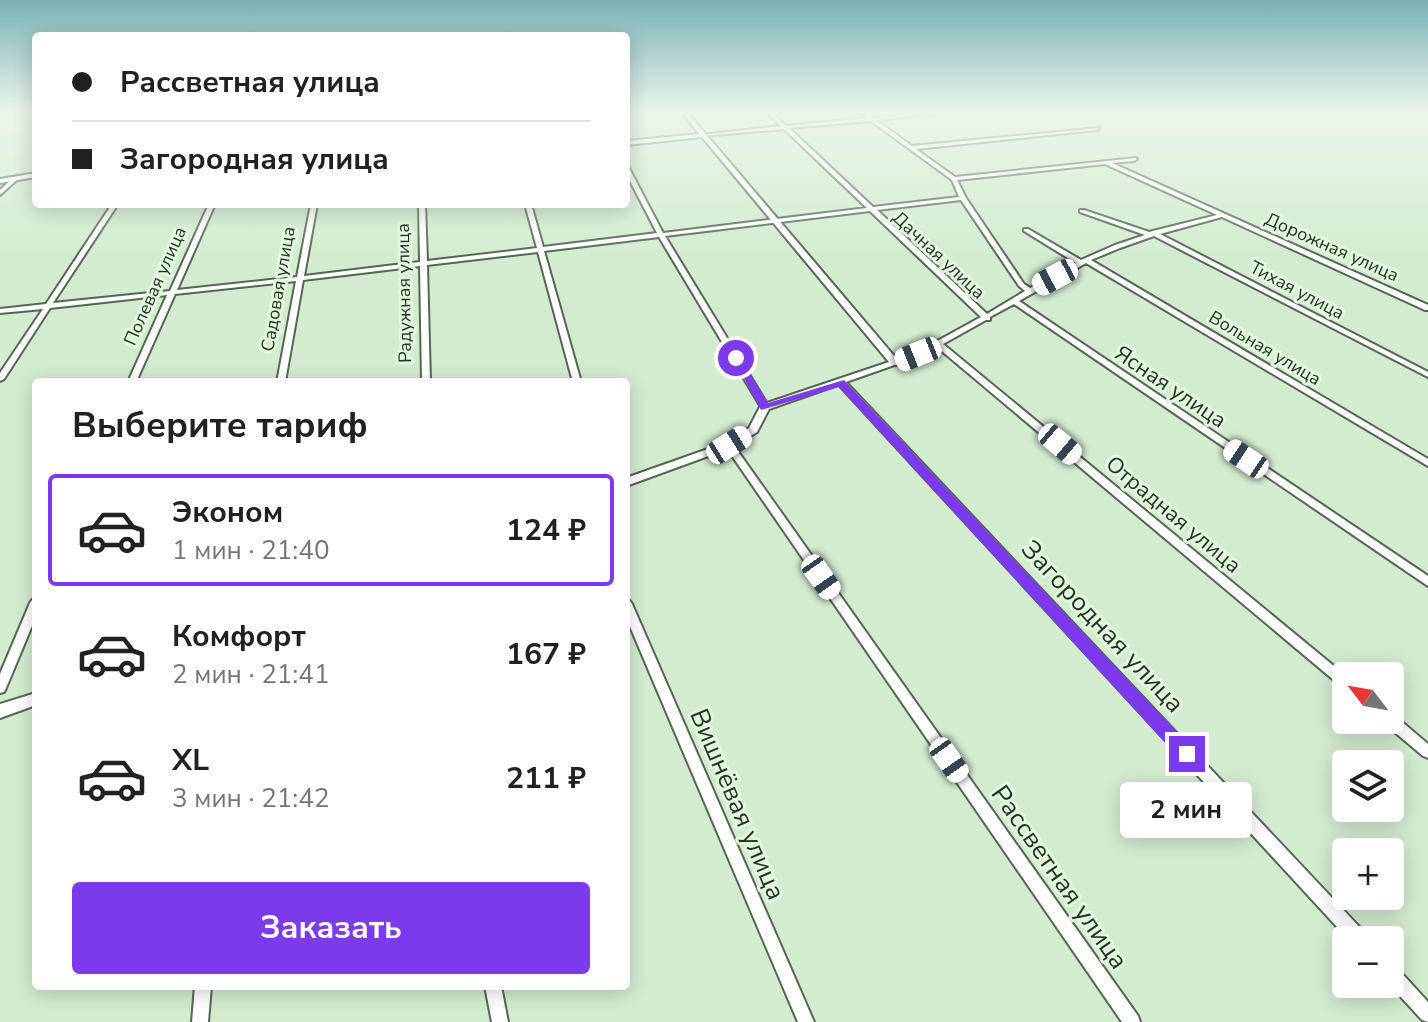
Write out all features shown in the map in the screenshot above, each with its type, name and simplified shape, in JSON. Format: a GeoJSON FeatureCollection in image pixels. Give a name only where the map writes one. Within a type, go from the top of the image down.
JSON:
{"type":"FeatureCollection","features":[{"type":"Feature","properties":{"kind":"street"},"geometry":{"type":"LineString","coordinates":[[723,160],[895,363]]}},
{"type":"Feature","properties":{"kind":"street","name":"Дачная улица"},"geometry":{"type":"LineString","coordinates":[[818,160],[987,318]]}},
{"type":"Feature","properties":{"kind":"street"},"geometry":{"type":"LineString","coordinates":[[927,160],[954,179],[963,198],[1021,285],[1029,291]]}},
{"type":"Feature","properties":{"kind":"street"},"geometry":{"type":"LineString","coordinates":[[954,179],[1127,160]]}},
{"type":"Feature","properties":{"kind":"street","name":"Дорожная улица"},"geometry":{"type":"LineString","coordinates":[[1105,162],[1428,308]]}},
{"type":"Feature","properties":{"kind":"street"},"geometry":{"type":"LineString","coordinates":[[0,181],[32,176]]}},
{"type":"Feature","properties":{"kind":"street"},"geometry":{"type":"LineString","coordinates":[[630,176],[661,235],[765,407]]}},
{"type":"Feature","properties":{"kind":"street"},"geometry":{"type":"LineString","coordinates":[[0,193],[16,178]]}},
{"type":"Feature","properties":{"kind":"street"},"geometry":{"type":"LineString","coordinates":[[0,311],[298,279],[963,198]]}},
{"type":"Feature","properties":{"kind":"street"},"geometry":{"type":"LineString","coordinates":[[0,379],[112,208]]}},
{"type":"Feature","properties":{"kind":"street","name":"Полевая улица"},"geometry":{"type":"LineString","coordinates":[[134,378],[210,208]]}},
{"type":"Feature","properties":{"kind":"street","name":"Садовая улица"},"geometry":{"type":"LineString","coordinates":[[282,378],[313,208]]}},
{"type":"Feature","properties":{"kind":"street","name":"Радужная улица"},"geometry":{"type":"LineString","coordinates":[[422,208],[426,378]]}},
{"type":"Feature","properties":{"kind":"street"},"geometry":{"type":"LineString","coordinates":[[529,208],[576,378]]}},
{"type":"Feature","properties":{"kind":"street","name":"Тихая улица"},"geometry":{"type":"LineString","coordinates":[[1082,211],[1150,233],[1428,375]]}},
{"type":"Feature","properties":{"kind":"street"},"geometry":{"type":"LineString","coordinates":[[630,481],[729,445],[753,430],[765,407],[940,345],[1084,261],[1150,233],[1223,215]]}},
{"type":"Feature","properties":{"kind":"street","name":"Вольная улица"},"geometry":{"type":"LineString","coordinates":[[1026,230],[1428,463]]}},
{"type":"Feature","properties":{"kind":"street","name":"Ясная улица"},"geometry":{"type":"LineString","coordinates":[[1013,300],[1428,582]]}},
{"type":"Feature","properties":{"kind":"street","name":"Отрадная улица"},"geometry":{"type":"LineString","coordinates":[[940,345],[1332,671]]}},
{"type":"Feature","properties":{"kind":"street","name":"Загородная улица"},"geometry":{"type":"LineString","coordinates":[[841,382],[1347,926]]}},
{"type":"Feature","properties":{"kind":"street","name":"Рассветная улица"},"geometry":{"type":"LineString","coordinates":[[729,445],[1132,1022]]}},
{"type":"Feature","properties":{"kind":"street"},"geometry":{"type":"LineString","coordinates":[[0,688],[32,612]]}},
{"type":"Feature","properties":{"kind":"street","name":"Вишнёвая улица"},"geometry":{"type":"LineString","coordinates":[[630,613],[806,1022]]}},
{"type":"Feature","properties":{"kind":"street"},"geometry":{"type":"LineString","coordinates":[[0,711],[32,700]]}},
{"type":"Feature","properties":{"kind":"street"},"geometry":{"type":"LineString","coordinates":[[1404,732],[1428,752]]}},
{"type":"Feature","properties":{"kind":"street"},"geometry":{"type":"LineString","coordinates":[[1404,988],[1428,1014]]}},
{"type":"Feature","properties":{"kind":"street"},"geometry":{"type":"LineString","coordinates":[[200,1022],[203,990]]}},
{"type":"Feature","properties":{"kind":"street"},"geometry":{"type":"LineString","coordinates":[[494,990],[500,1022]]}},
{"type":"Feature","properties":{"kind":"route"},"geometry":{"type":"LineString","coordinates":[[736,358],[765,407],[841,382],[1187,754]]}}]}
